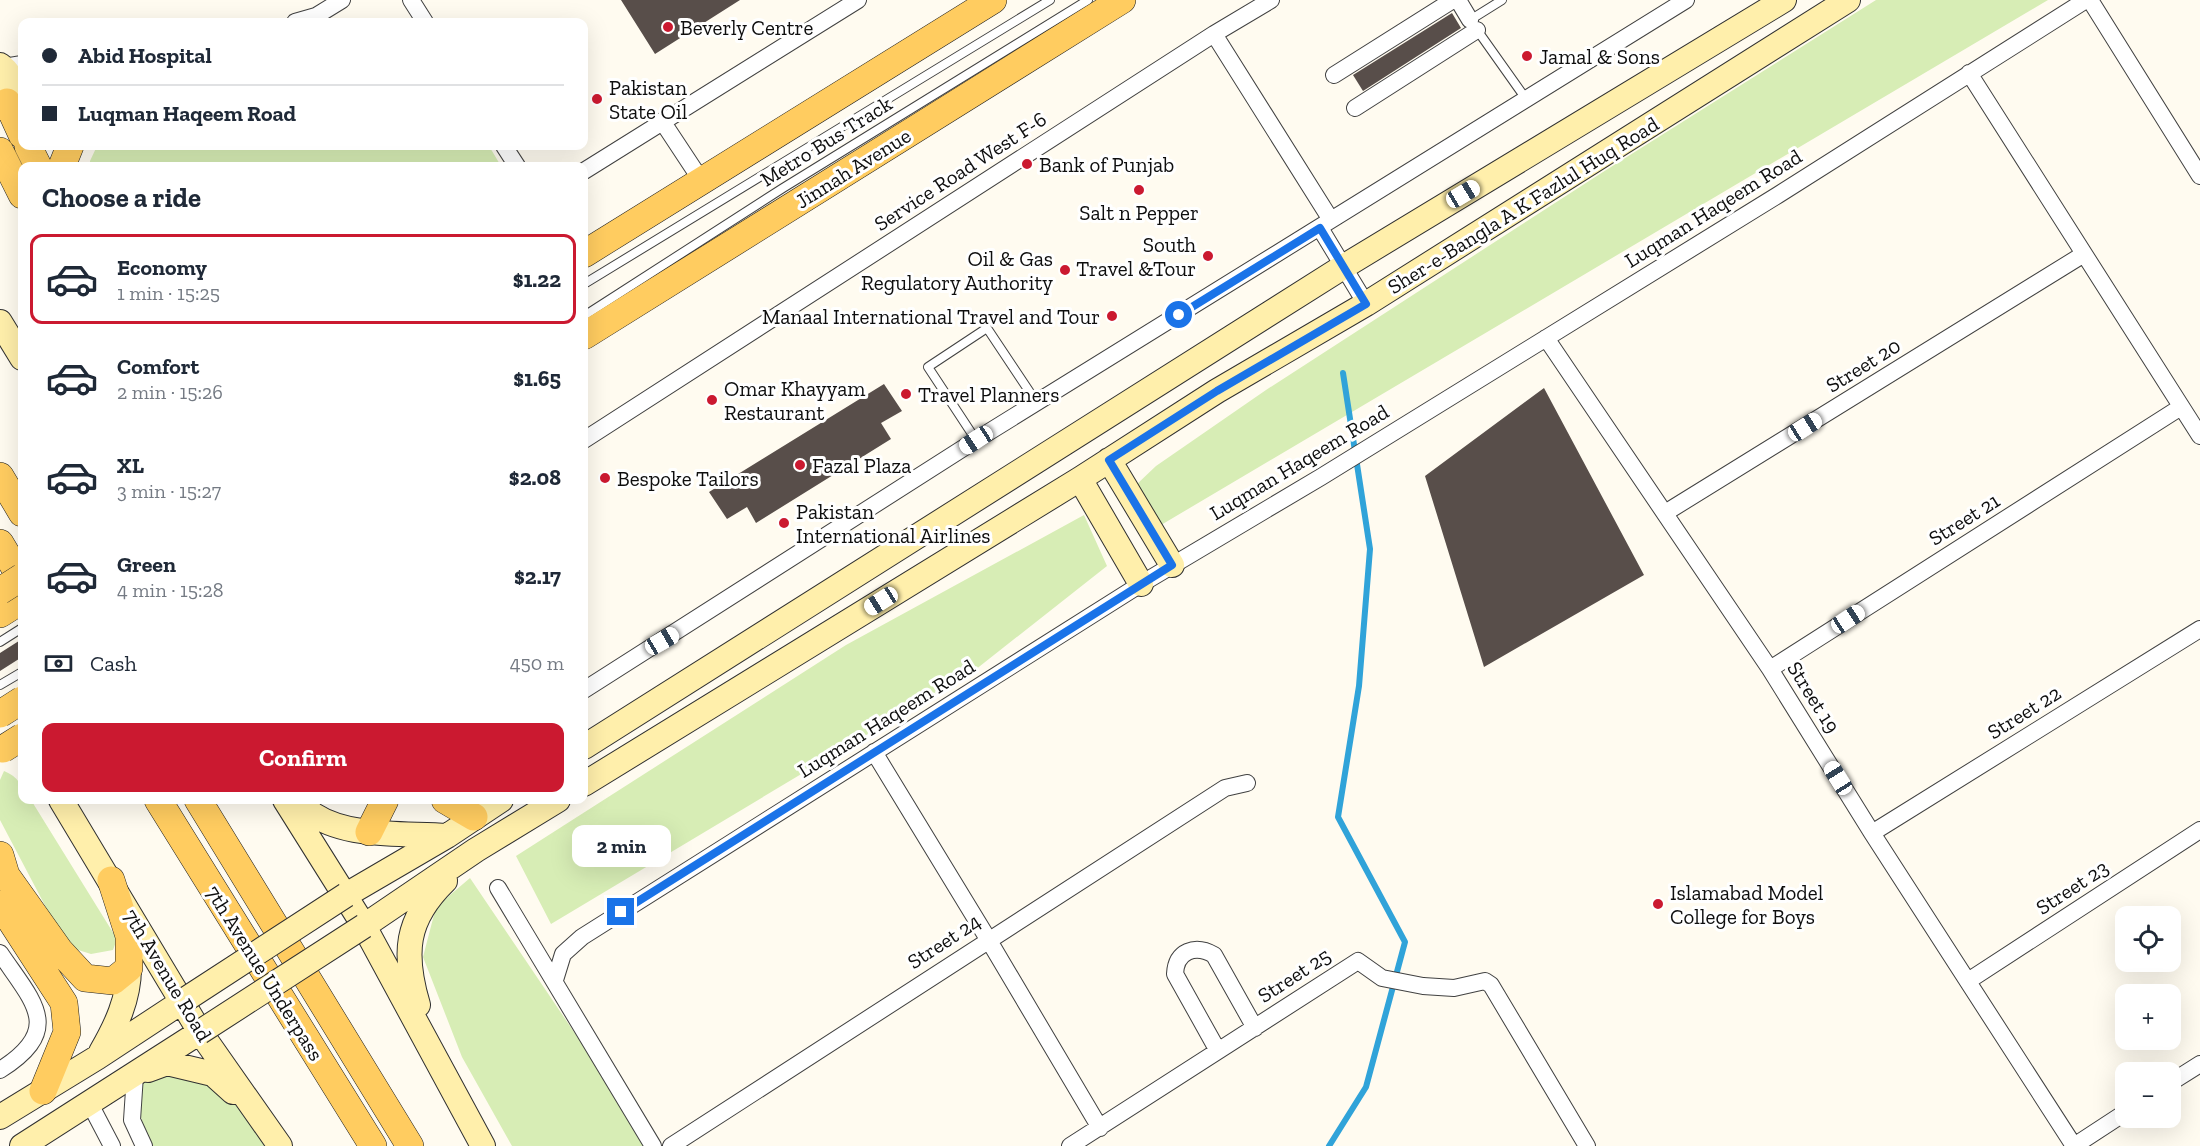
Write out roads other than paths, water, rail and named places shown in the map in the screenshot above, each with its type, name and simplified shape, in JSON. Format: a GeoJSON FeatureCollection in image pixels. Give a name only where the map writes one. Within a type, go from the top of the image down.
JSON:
{"type":"FeatureCollection","features":[{"type":"Feature","properties":{"kind":"main road"},"geometry":{"type":"LineString","coordinates":[[588,251],[993,0]]}},
{"type":"Feature","properties":{"kind":"main road","name":"Jinnah Avenue"},"geometry":{"type":"LineString","coordinates":[[588,334],[1122,0]]}},
{"type":"Feature","properties":{"kind":"main road","name":"Sher-e-Bangla A K Fazlul Huq Road"},"geometry":{"type":"LineString","coordinates":[[588,744],[1343,267],[1784,0]]}},
{"type":"Feature","properties":{"kind":"main road","name":"Sher-e-Bangla A K Fazlul Huq Road"},"geometry":{"type":"LineString","coordinates":[[588,782],[1080,479],[1217,391],[1366,304],[1848,0]]}},
{"type":"Feature","properties":{"kind":"main road"},"geometry":{"type":"LineString","coordinates":[[9,66],[12,88],[10,101],[18,124]]}},
{"type":"Feature","properties":{"kind":"main road"},"geometry":{"type":"LineString","coordinates":[[0,151],[13,188]]}},
{"type":"Feature","properties":{"kind":"main road"},"geometry":{"type":"LineString","coordinates":[[0,322],[18,351]]}},
{"type":"Feature","properties":{"kind":"main road"},"geometry":{"type":"LineString","coordinates":[[1109,460],[1172,565]]}},
{"type":"Feature","properties":{"kind":"main road"},"geometry":{"type":"LineString","coordinates":[[0,476],[18,506]]}},
{"type":"Feature","properties":{"kind":"main road"},"geometry":{"type":"LineString","coordinates":[[1080,479],[1141,584]]}},
{"type":"Feature","properties":{"kind":"main road"},"geometry":{"type":"LineString","coordinates":[[0,543],[18,572]]}},
{"type":"Feature","properties":{"kind":"main road"},"geometry":{"type":"LineString","coordinates":[[0,591],[18,580]]}},
{"type":"Feature","properties":{"kind":"main road"},"geometry":{"type":"LineString","coordinates":[[0,614],[18,603]]}},
{"type":"Feature","properties":{"kind":"main road"},"geometry":{"type":"LineString","coordinates":[[0,701],[12,743]]}},
{"type":"Feature","properties":{"kind":"main road"},"geometry":{"type":"LineString","coordinates":[[0,714],[18,703]]}},
{"type":"Feature","properties":{"kind":"main road","name":"7th Avenue Road"},"geometry":{"type":"LineString","coordinates":[[64,804],[201,1032],[280,1146]]}},
{"type":"Feature","properties":{"kind":"main road","name":"7th Avenue Underpass"},"geometry":{"type":"LineString","coordinates":[[160,804],[373,1146]]}},
{"type":"Feature","properties":{"kind":"main road","name":"7th Avenue Underpass"},"geometry":{"type":"LineString","coordinates":[[200,804],[410,1146]]}},
{"type":"Feature","properties":{"kind":"main road"},"geometry":{"type":"LineString","coordinates":[[288,804],[364,926],[483,1146]]}},
{"type":"Feature","properties":{"kind":"main road"},"geometry":{"type":"LineString","coordinates":[[302,804],[315,816],[340,826],[369,832],[447,836]]}},
{"type":"Feature","properties":{"kind":"main road"},"geometry":{"type":"LineString","coordinates":[[369,832],[383,804]]}},
{"type":"Feature","properties":{"kind":"main road"},"geometry":{"type":"LineString","coordinates":[[452,804],[474,817]]}},
{"type":"Feature","properties":{"kind":"main road"},"geometry":{"type":"LineString","coordinates":[[0,1117],[98,1057],[346,895],[447,836],[495,804]]}},
{"type":"Feature","properties":{"kind":"main road"},"geometry":{"type":"LineString","coordinates":[[22,1146],[364,926],[476,850],[551,804]]}},
{"type":"Feature","properties":{"kind":"main road"},"geometry":{"type":"LineString","coordinates":[[429,1044],[411,983],[408,957],[411,932],[428,897],[476,850]]}},
{"type":"Feature","properties":{"kind":"main road"},"geometry":{"type":"LineString","coordinates":[[0,855],[6,875],[60,951],[84,978],[113,981],[129,968]]}},
{"type":"Feature","properties":{"kind":"main road"},"geometry":{"type":"LineString","coordinates":[[98,1057],[117,1024],[129,984],[129,936],[111,880]]}},
{"type":"Feature","properties":{"kind":"main road"},"geometry":{"type":"LineString","coordinates":[[0,904],[64,1003],[67,1032],[42,1091]]}},
{"type":"Feature","properties":{"kind":"main road"},"geometry":{"type":"LineString","coordinates":[[135,1075],[167,1063],[213,1074],[254,1109]]}},
{"type":"Feature","properties":{"kind":"street"},"geometry":{"type":"LineString","coordinates":[[309,18],[342,0]]}},
{"type":"Feature","properties":{"kind":"street"},"geometry":{"type":"LineString","coordinates":[[411,0],[422,18]]}},
{"type":"Feature","properties":{"kind":"street"},"geometry":{"type":"LineString","coordinates":[[588,168],[858,0]]}},
{"type":"Feature","properties":{"kind":"street","name":"Service Road West F-6"},"geometry":{"type":"LineString","coordinates":[[588,437],[1214,34],[1271,0]]}},
{"type":"Feature","properties":{"kind":"street"},"geometry":{"type":"LineString","coordinates":[[1334,75],[1456,0],[1474,25],[1355,108]]}},
{"type":"Feature","properties":{"kind":"street"},"geometry":{"type":"LineString","coordinates":[[588,687],[976,440],[1686,0]]}},
{"type":"Feature","properties":{"kind":"street"},"geometry":{"type":"LineString","coordinates":[[2088,0],[2200,176]]}},
{"type":"Feature","properties":{"kind":"street","name":"Luqman Haqeem Road"},"geometry":{"type":"LineString","coordinates":[[555,980],[562,954],[582,937],[1141,584],[1321,477],[2088,0]]}},
{"type":"Feature","properties":{"kind":"street"},"geometry":{"type":"LineString","coordinates":[[1214,34],[1326,224],[1343,267],[1366,304]]}},
{"type":"Feature","properties":{"kind":"street"},"geometry":{"type":"LineString","coordinates":[[1969,73],[2200,436]]}},
{"type":"Feature","properties":{"kind":"street"},"geometry":{"type":"LineString","coordinates":[[662,121],[701,180]]}},
{"type":"Feature","properties":{"kind":"street","name":"Street 20"},"geometry":{"type":"LineString","coordinates":[[1665,513],[2084,254]]}},
{"type":"Feature","properties":{"kind":"street","name":"Street 19"},"geometry":{"type":"LineString","coordinates":[[1546,338],[1770,669],[1872,833],[2074,1146]]}},
{"type":"Feature","properties":{"kind":"street","name":"Street 21"},"geometry":{"type":"LineString","coordinates":[[1770,669],[2181,407]]}},
{"type":"Feature","properties":{"kind":"street","name":"Street 22"},"geometry":{"type":"LineString","coordinates":[[1872,833],[2200,629]]}},
{"type":"Feature","properties":{"kind":"street"},"geometry":{"type":"LineString","coordinates":[[874,752],[1100,1128]]}},
{"type":"Feature","properties":{"kind":"street","name":"Street 24"},"geometry":{"type":"LineString","coordinates":[[671,1146],[988,939],[1225,788],[1246,783]]}},
{"type":"Feature","properties":{"kind":"street","name":"Street 23"},"geometry":{"type":"LineString","coordinates":[[1968,981],[2200,830]]}},
{"type":"Feature","properties":{"kind":"street"},"geometry":{"type":"LineString","coordinates":[[498,888],[653,1146]]}},
{"type":"Feature","properties":{"kind":"street"},"geometry":{"type":"LineString","coordinates":[[1218,1051],[1175,975],[1176,964],[1182,956],[1192,950],[1202,948],[1214,955],[1255,1028]]}},
{"type":"Feature","properties":{"kind":"street"},"geometry":{"type":"LineString","coordinates":[[0,953],[31,1000],[37,1011],[39,1022],[34,1041],[0,1070]]}},
{"type":"Feature","properties":{"kind":"street","name":"Street 25"},"geometry":{"type":"LineString","coordinates":[[1070,1146],[1358,961],[1382,978],[1424,986],[1454,988],[1485,981],[1491,985],[1587,1146]]}},
{"type":"Feature","properties":{"kind":"street"},"geometry":{"type":"LineString","coordinates":[[2181,1076],[2200,1064]]}},
{"type":"Feature","properties":{"kind":"street"},"geometry":{"type":"LineString","coordinates":[[135,1075],[132,1120],[144,1146]]}},
{"type":"Feature","properties":{"kind":"street"},"geometry":{"type":"LineString","coordinates":[[90,1104],[112,1146]]}},
{"type":"Feature","properties":{"kind":"street"},"geometry":{"type":"LineString","coordinates":[[2074,1146],[2115,1119]]}},
{"type":"Feature","properties":{"kind":"lane","name":"Metro Bus Track"},"geometry":{"type":"LineString","coordinates":[[588,282],[1050,0]]}},
{"type":"Feature","properties":{"kind":"lane","name":"Metro Bus Track"},"geometry":{"type":"LineString","coordinates":[[588,313],[783,188],[1088,0]]}},
{"type":"Feature","properties":{"kind":"lane"},"geometry":{"type":"LineString","coordinates":[[1502,0],[1474,25],[1526,99]]}},
{"type":"Feature","properties":{"kind":"lane"},"geometry":{"type":"LineString","coordinates":[[976,440],[928,367],[987,328],[1037,403]]}},
{"type":"Feature","properties":{"kind":"lane"},"geometry":{"type":"LineString","coordinates":[[0,642],[18,631]]}},
{"type":"Feature","properties":{"kind":"lane"},"geometry":{"type":"LineString","coordinates":[[0,686],[18,675]]}},
{"type":"Feature","properties":{"kind":"waterway"},"geometry":{"type":"LineString","coordinates":[[1329,1146],[1366,1087],[1405,942],[1338,817],[1359,686],[1370,549],[1343,373]]}},
{"type":"Feature","properties":{"kind":"place","name":"Beverly Centre"},"geometry":{"type":"Point","coordinates":[668,27]}},
{"type":"Feature","properties":{"kind":"place","name":"Jamal & Sons"},"geometry":{"type":"Point","coordinates":[1527,56]}},
{"type":"Feature","properties":{"kind":"place","name":"Pakistan State Oil"},"geometry":{"type":"Point","coordinates":[597,99]}},
{"type":"Feature","properties":{"kind":"place","name":"Bank of Punjab"},"geometry":{"type":"Point","coordinates":[1027,164]}},
{"type":"Feature","properties":{"kind":"place","name":"Salt n Pepper"},"geometry":{"type":"Point","coordinates":[1139,190]}},
{"type":"Feature","properties":{"kind":"place","name":"South Travel &Tour"},"geometry":{"type":"Point","coordinates":[1208,256]}},
{"type":"Feature","properties":{"kind":"place","name":"Oil & Gas Regulatory Authority"},"geometry":{"type":"Point","coordinates":[1065,270]}},
{"type":"Feature","properties":{"kind":"place","name":"Manaal International Travel and Tour"},"geometry":{"type":"Point","coordinates":[1112,316]}},
{"type":"Feature","properties":{"kind":"place","name":"Travel Planners"},"geometry":{"type":"Point","coordinates":[906,394]}},
{"type":"Feature","properties":{"kind":"place","name":"Omar Khayyam Restaurant"},"geometry":{"type":"Point","coordinates":[712,400]}},
{"type":"Feature","properties":{"kind":"place","name":"Fazal Plaza"},"geometry":{"type":"Point","coordinates":[800,465]}},
{"type":"Feature","properties":{"kind":"place","name":"Bespoke Tailors"},"geometry":{"type":"Point","coordinates":[605,478]}},
{"type":"Feature","properties":{"kind":"place","name":"Pakistan International Airlines"},"geometry":{"type":"Point","coordinates":[784,523]}},
{"type":"Feature","properties":{"kind":"place","name":"Islamabad Model College for Boys"},"geometry":{"type":"Point","coordinates":[1658,904]}}]}
